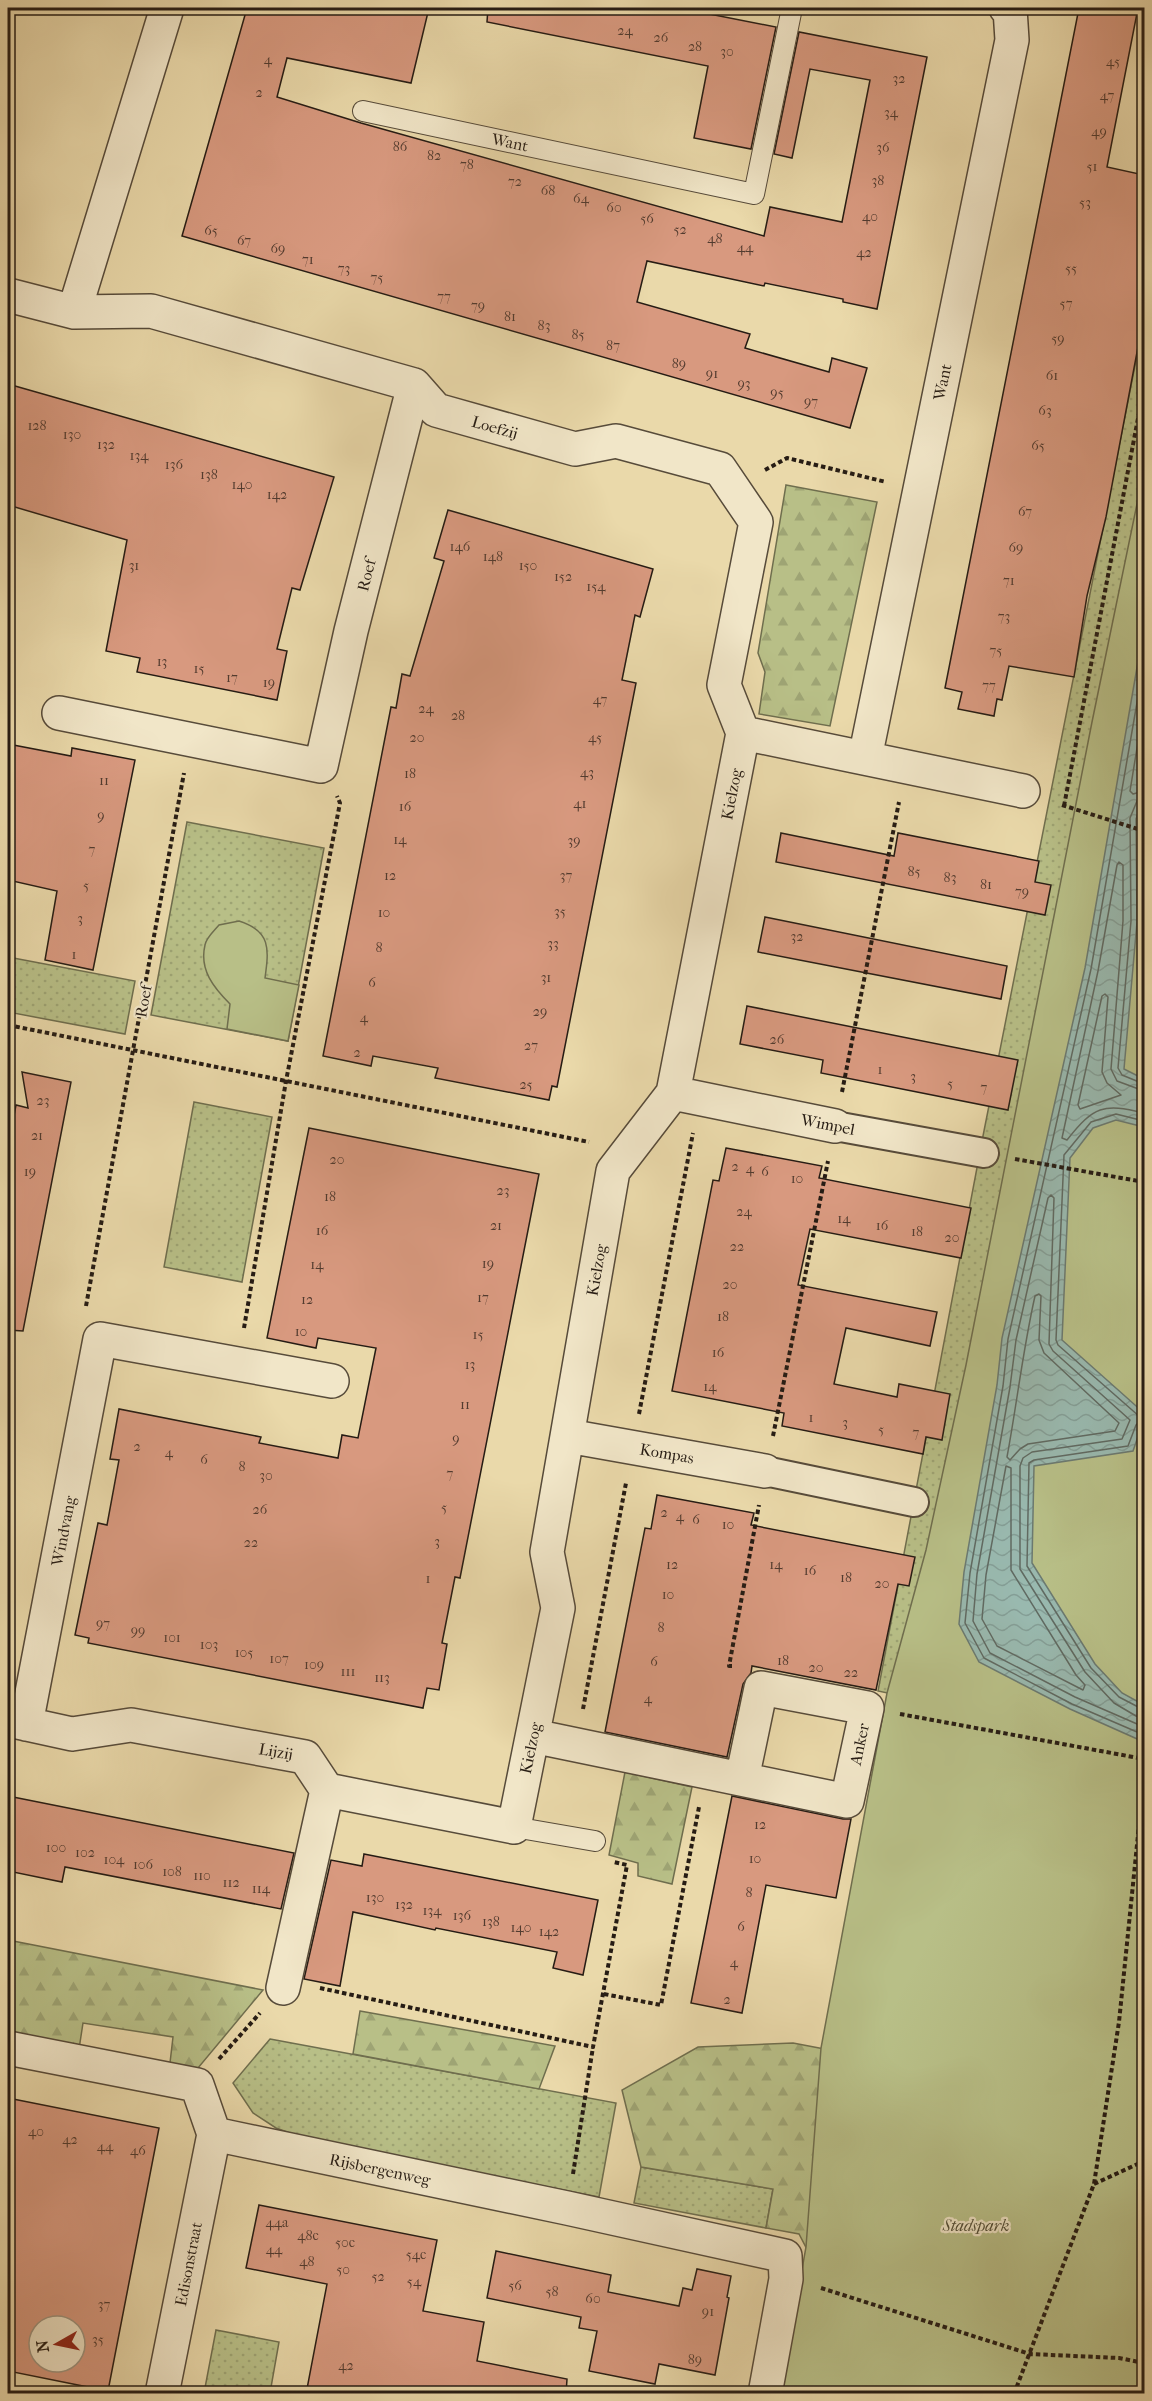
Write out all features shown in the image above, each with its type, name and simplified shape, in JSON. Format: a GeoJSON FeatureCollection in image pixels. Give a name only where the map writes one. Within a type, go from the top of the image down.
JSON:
{"type":"FeatureCollection","features":[{"type":"Feature","properties":{"kind":"street"},"geometry":{"type":"LineString","coordinates":[[74,312],[167,8]]}},
{"type":"Feature","properties":{"kind":"street","name":"Want"},"geometry":{"type":"LineString","coordinates":[[865,758],[1012,40],[1010,9],[1006,8]]}},
{"type":"Feature","properties":{"kind":"street"},"geometry":{"type":"LineString","coordinates":[[8,295],[74,312],[151,312],[414,385]]}},
{"type":"Feature","properties":{"kind":"street","name":"Loefzij"},"geometry":{"type":"LineString","coordinates":[[414,385],[436,411],[575,450],[616,441],[720,470],[756,522],[724,685],[743,733]]}},
{"type":"Feature","properties":{"kind":"street","name":"Roef"},"geometry":{"type":"LineString","coordinates":[[321,766],[351,631],[414,385]]}},
{"type":"Feature","properties":{"kind":"street"},"geometry":{"type":"LineString","coordinates":[[59,713],[321,766]]}},
{"type":"Feature","properties":{"kind":"street"},"geometry":{"type":"LineString","coordinates":[[743,733],[1023,792]]}},
{"type":"Feature","properties":{"kind":"street","name":"Kielzog"},"geometry":{"type":"LineString","coordinates":[[514,1827],[558,1608],[547,1552],[613,1171],[673,1093],[743,733]]}},
{"type":"Feature","properties":{"kind":"street","name":"Wimpel"},"geometry":{"type":"LineString","coordinates":[[673,1093],[984,1153]]}},
{"type":"Feature","properties":{"kind":"street"},"geometry":{"type":"LineString","coordinates":[[100,1339],[332,1381]]}},
{"type":"Feature","properties":{"kind":"street","name":"Windvang"},"geometry":{"type":"LineString","coordinates":[[17,1722],[100,1339]]}},
{"type":"Feature","properties":{"kind":"street","name":"Kompas"},"geometry":{"type":"LineString","coordinates":[[568,1436],[765,1471]]}},
{"type":"Feature","properties":{"kind":"street"},"geometry":{"type":"LineString","coordinates":[[765,1471],[914,1502]]}},
{"type":"Feature","properties":{"kind":"street"},"geometry":{"type":"LineString","coordinates":[[742,1779],[761,1688]]}},
{"type":"Feature","properties":{"kind":"street","name":"Anker"},"geometry":{"type":"LineString","coordinates":[[533,1736],[847,1801],[867,1708],[761,1688]]}},
{"type":"Feature","properties":{"kind":"street","name":"Lijzij"},"geometry":{"type":"LineString","coordinates":[[17,1722],[72,1734],[132,1725],[305,1756],[327,1790]]}},
{"type":"Feature","properties":{"kind":"street"},"geometry":{"type":"LineString","coordinates":[[284,1984],[327,1790],[514,1827]]}},
{"type":"Feature","properties":{"kind":"street"},"geometry":{"type":"LineString","coordinates":[[8,2048],[197,2085],[214,2134]]}},
{"type":"Feature","properties":{"kind":"street","name":"Rijsbergenweg"},"geometry":{"type":"LineString","coordinates":[[214,2134],[785,2256]]}},
{"type":"Feature","properties":{"kind":"street","name":"Edisonstraat"},"geometry":{"type":"LineString","coordinates":[[162,2394],[214,2134]]}},
{"type":"Feature","properties":{"kind":"street"},"geometry":{"type":"LineString","coordinates":[[765,2394],[786,2279],[785,2256]]}},
{"type":"Feature","properties":{"kind":"lane","name":"Want"},"geometry":{"type":"LineString","coordinates":[[363,111],[754,194],[792,8]]}},
{"type":"Feature","properties":{"kind":"lane"},"geometry":{"type":"LineString","coordinates":[[514,1827],[595,1840]]}},
{"type":"Feature","properties":{"kind":"path"},"geometry":{"type":"LineString","coordinates":[[1064,806],[1144,387]]}},
{"type":"Feature","properties":{"kind":"path"},"geometry":{"type":"LineString","coordinates":[[733,489],[787,458],[920,490]]}},
{"type":"Feature","properties":{"kind":"path","name":"Roef"},"geometry":{"type":"LineString","coordinates":[[134,1050],[190,739]]}},
{"type":"Feature","properties":{"kind":"path"},"geometry":{"type":"LineString","coordinates":[[238,1364],[286,1081],[340,803],[321,766]]}},
{"type":"Feature","properties":{"kind":"path"},"geometry":{"type":"LineString","coordinates":[[1023,792],[1143,831]]}},
{"type":"Feature","properties":{"kind":"path"},"geometry":{"type":"LineString","coordinates":[[761,1688],[763,1673],[729,1666],[765,1471],[900,798]]}},
{"type":"Feature","properties":{"kind":"path"},"geometry":{"type":"LineString","coordinates":[[8,1025],[629,1150]]}},
{"type":"Feature","properties":{"kind":"path"},"geometry":{"type":"LineString","coordinates":[[100,1339],[85,1308],[134,1050]]}},
{"type":"Feature","properties":{"kind":"path"},"geometry":{"type":"LineString","coordinates":[[1036,1163],[1144,1182]]}},
{"type":"Feature","properties":{"kind":"path"},"geometry":{"type":"LineString","coordinates":[[867,1708],[1144,1759]]}},
{"type":"Feature","properties":{"kind":"path"},"geometry":{"type":"LineString","coordinates":[[604,1994],[661,2005],[706,1772]]}},
{"type":"Feature","properties":{"kind":"path"},"geometry":{"type":"LineString","coordinates":[[1014,2394],[1094,2184],[1119,2022],[1144,1776]]}},
{"type":"Feature","properties":{"kind":"path"},"geometry":{"type":"LineString","coordinates":[[567,2208],[593,2047],[627,1865],[606,1860],[595,1840]]}},
{"type":"Feature","properties":{"kind":"path"},"geometry":{"type":"LineString","coordinates":[[197,2085],[284,1984],[593,2047]]}},
{"type":"Feature","properties":{"kind":"path"},"geometry":{"type":"LineString","coordinates":[[1094,2184],[1144,2161]]}},
{"type":"Feature","properties":{"kind":"path"},"geometry":{"type":"LineString","coordinates":[[785,2256],[798,2260],[806,2269],[808,2280],[820,2288],[1030,2354],[1119,2358],[1144,2363]]}},
{"type":"Feature","properties":{"kind":"green space"},"geometry":{"type":"Polygon","coordinates":[[[1144,320],[1144,627],[1117,1742],[878,1691],[983,1136],[1144,320]]]}},
{"type":"Feature","properties":{"kind":"green space","name":"Stadspark"},"geometry":{"type":"Polygon","coordinates":[[[1144,470],[1144,2393],[780,2394],[806,2247],[821,2048],[887,1693],[926,1550],[966,1365],[1092,722],[1144,470]]]}},
{"type":"Feature","properties":{"kind":"green space"},"geometry":{"type":"Polygon","coordinates":[[[786,485],[877,502],[830,726],[759,714],[765,672],[758,653],[786,485]]]}},
{"type":"Feature","properties":{"kind":"green space"},"geometry":{"type":"Polygon","coordinates":[[[187,822],[324,848],[288,1041],[151,1015],[187,822]]]}},
{"type":"Feature","properties":{"kind":"green space"},"geometry":{"type":"Polygon","coordinates":[[[239,921],[257,930],[266,942],[265,978],[299,985],[288,1041],[227,1029],[230,1004],[209,978],[204,963],[205,945],[219,925],[239,921]]]}},
{"type":"Feature","properties":{"kind":"green space"},"geometry":{"type":"Polygon","coordinates":[[[8,957],[135,981],[125,1034],[8,1012],[8,957]]]}},
{"type":"Feature","properties":{"kind":"green space"},"geometry":{"type":"Polygon","coordinates":[[[194,1102],[272,1117],[242,1282],[164,1267],[194,1102]]]}},
{"type":"Feature","properties":{"kind":"green space"},"geometry":{"type":"Polygon","coordinates":[[[625,1772],[692,1787],[672,1884],[638,1876],[638,1863],[609,1855],[625,1772]]]}},
{"type":"Feature","properties":{"kind":"green space"},"geometry":{"type":"Polygon","coordinates":[[[8,1940],[263,1990],[198,2068],[170,2063],[173,2037],[83,2023],[79,2049],[8,2034],[8,1940]]]}},
{"type":"Feature","properties":{"kind":"green space"},"geometry":{"type":"Polygon","coordinates":[[[360,2011],[555,2046],[539,2089],[353,2054],[360,2011]]]}},
{"type":"Feature","properties":{"kind":"green space"},"geometry":{"type":"Polygon","coordinates":[[[270,2039],[616,2103],[599,2197],[309,2140],[276,2128],[253,2113],[233,2083],[270,2039]]]}},
{"type":"Feature","properties":{"kind":"green space"},"geometry":{"type":"Polygon","coordinates":[[[793,2043],[940,2071],[810,2255],[799,2234],[766,2228],[773,2189],[641,2167],[622,2090],[698,2047],[793,2043]]]}},
{"type":"Feature","properties":{"kind":"green space"},"geometry":{"type":"Polygon","coordinates":[[[641,2167],[773,2189],[766,2228],[634,2203],[641,2167]]]}},
{"type":"Feature","properties":{"kind":"green space"},"geometry":{"type":"Polygon","coordinates":[[[216,2330],[279,2342],[270,2393],[204,2393],[216,2330]]]}},
{"type":"Feature","properties":{"kind":"water"},"geometry":{"type":"Polygon","coordinates":[[[1144,627],[1144,798],[1136,819],[1137,922],[1124,1069],[1144,1079],[1144,1127],[1116,1120],[1093,1128],[1070,1158],[1062,1340],[1144,1413],[1144,1419],[1133,1451],[1034,1466],[1032,1563],[1095,1664],[1122,1693],[1144,1705],[1144,1742],[1070,1709],[979,1662],[959,1624],[964,1572],[997,1385],[1002,1338],[1085,968],[1144,627]]]}},
{"type":"Feature","properties":{"kind":"building"},"geometry":{"type":"Polygon","coordinates":[[[247,8],[429,8],[411,83],[287,58],[277,97],[361,123],[764,236],[770,207],[842,222],[870,80],[810,69],[792,158],[774,154],[799,32],[927,57],[877,309],[843,302],[843,299],[765,283],[764,286],[647,261],[637,302],[750,334],[745,348],[829,372],[832,358],[867,368],[850,428],[182,236],[247,8]]]}},
{"type":"Feature","properties":{"kind":"building"},"geometry":{"type":"Polygon","coordinates":[[[488,8],[679,8],[776,27],[751,149],[694,138],[708,66],[487,22],[488,8]]]}},
{"type":"Feature","properties":{"kind":"building"},"geometry":{"type":"Polygon","coordinates":[[[1079,8],[1138,8],[1107,167],[1144,175],[1144,315],[1106,517],[1087,596],[1074,677],[1009,666],[1002,700],[997,699],[994,716],[958,709],[962,692],[945,688],[1079,8]]]}},
{"type":"Feature","properties":{"kind":"building"},"geometry":{"type":"Polygon","coordinates":[[[8,384],[334,477],[300,590],[292,588],[277,649],[287,651],[277,700],[137,672],[140,658],[106,651],[127,540],[8,505],[8,384]]]}},
{"type":"Feature","properties":{"kind":"building"},"geometry":{"type":"Polygon","coordinates":[[[448,510],[653,569],[640,617],[635,615],[622,680],[636,683],[557,1087],[552,1086],[549,1100],[435,1078],[438,1068],[373,1056],[371,1066],[323,1056],[391,707],[396,708],[402,674],[410,676],[444,561],[434,558],[448,510]]]}},
{"type":"Feature","properties":{"kind":"building"},"geometry":{"type":"Polygon","coordinates":[[[8,744],[71,756],[72,748],[135,760],[93,970],[45,960],[57,891],[8,880],[8,744]]]}},
{"type":"Feature","properties":{"kind":"building"},"geometry":{"type":"Polygon","coordinates":[[[781,833],[894,856],[898,833],[1039,861],[1035,882],[1051,885],[1045,915],[776,862],[781,833]]]}},
{"type":"Feature","properties":{"kind":"building"},"geometry":{"type":"Polygon","coordinates":[[[765,917],[1007,966],[1001,999],[758,952],[765,917]]]}},
{"type":"Feature","properties":{"kind":"building"},"geometry":{"type":"Polygon","coordinates":[[[747,1006],[1018,1060],[1008,1110],[821,1073],[823,1060],[740,1044],[747,1006]]]}},
{"type":"Feature","properties":{"kind":"building"},"geometry":{"type":"Polygon","coordinates":[[[22,1072],[71,1082],[23,1331],[8,1330],[8,1146],[16,1105],[28,1108],[22,1072]]]}},
{"type":"Feature","properties":{"kind":"building"},"geometry":{"type":"Polygon","coordinates":[[[309,1128],[539,1174],[460,1578],[455,1577],[442,1643],[447,1644],[439,1690],[427,1688],[423,1708],[88,1643],[89,1638],[75,1635],[98,1523],[107,1525],[119,1460],[110,1459],[119,1409],[261,1437],[259,1443],[338,1458],[342,1435],[358,1438],[376,1348],[318,1338],[316,1348],[267,1338],[309,1128]]]}},
{"type":"Feature","properties":{"kind":"building"},"geometry":{"type":"Polygon","coordinates":[[[726,1148],[822,1166],[819,1178],[971,1208],[961,1258],[810,1229],[798,1285],[937,1312],[930,1346],[846,1328],[834,1384],[897,1397],[899,1384],[950,1394],[942,1440],[926,1437],[923,1454],[782,1426],[784,1413],[672,1391],[713,1180],[719,1181],[726,1148]]]}},
{"type":"Feature","properties":{"kind":"building"},"geometry":{"type":"Polygon","coordinates":[[[657,1495],[754,1513],[751,1525],[915,1557],[909,1586],[898,1584],[876,1690],[752,1666],[751,1673],[743,1684],[727,1757],[605,1732],[645,1528],[651,1529],[657,1495]]]}},
{"type":"Feature","properties":{"kind":"building"},"geometry":{"type":"Polygon","coordinates":[[[8,1796],[294,1853],[281,1909],[65,1867],[62,1882],[8,1871],[8,1796]]]}},
{"type":"Feature","properties":{"kind":"building"},"geometry":{"type":"Polygon","coordinates":[[[732,1796],[851,1819],[836,1898],[766,1885],[742,2013],[691,2003],[732,1796]]]}},
{"type":"Feature","properties":{"kind":"building"},"geometry":{"type":"Polygon","coordinates":[[[364,1854],[598,1900],[583,1975],[553,1968],[557,1952],[436,1928],[435,1930],[353,1912],[340,1986],[304,1979],[331,1860],[362,1866],[364,1854]]]}},
{"type":"Feature","properties":{"kind":"building"},"geometry":{"type":"Polygon","coordinates":[[[8,2098],[159,2128],[108,2391],[8,2371],[8,2098]]]}},
{"type":"Feature","properties":{"kind":"building"},"geometry":{"type":"Polygon","coordinates":[[[259,2205],[437,2240],[423,2311],[484,2322],[477,2361],[567,2379],[566,2394],[306,2394],[327,2284],[246,2268],[259,2205]]]}},
{"type":"Feature","properties":{"kind":"building"},"geometry":{"type":"Polygon","coordinates":[[[496,2251],[611,2275],[608,2292],[679,2306],[683,2288],[692,2290],[697,2269],[731,2276],[715,2375],[659,2364],[655,2384],[589,2371],[597,2331],[579,2328],[581,2317],[487,2298],[496,2251]]]}}]}
